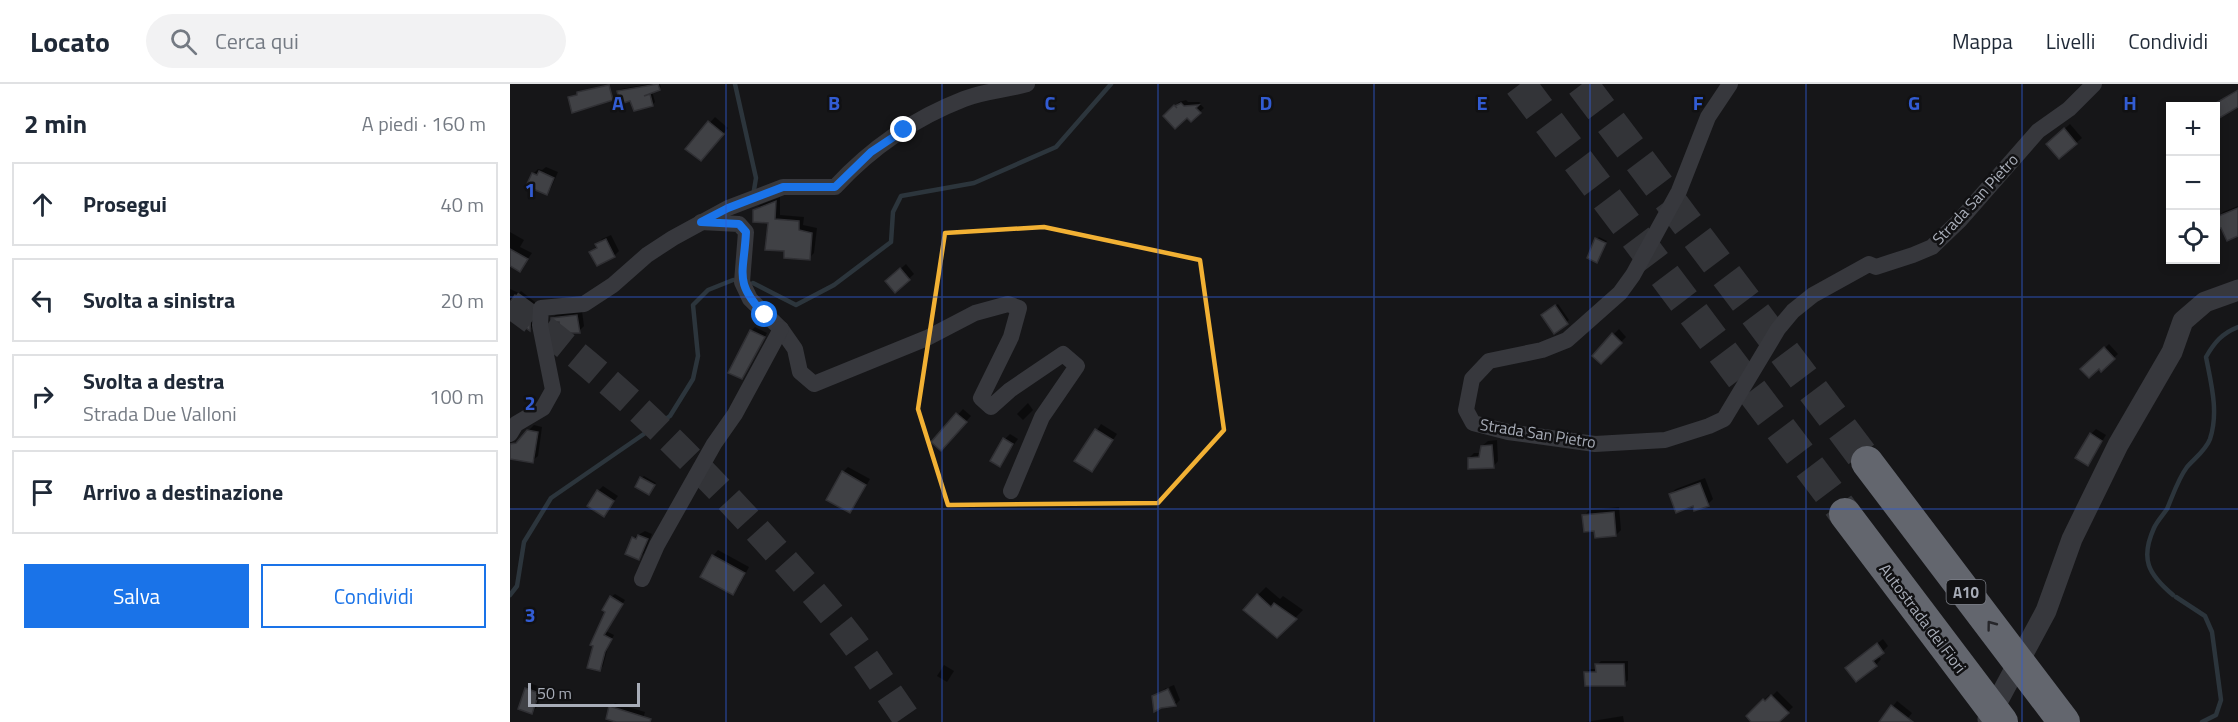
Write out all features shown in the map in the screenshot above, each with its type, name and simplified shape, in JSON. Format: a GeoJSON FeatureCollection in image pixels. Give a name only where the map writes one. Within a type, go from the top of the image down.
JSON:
{"type":"FeatureCollection","features":[{"type":"Feature","properties":{"kind":"highway","name":"A10"},"geometry":{"type":"LineString","coordinates":[[1867,462],[2064,722]]}},
{"type":"Feature","properties":{"kind":"highway","name":"Autostrada dei Fiori"},"geometry":{"type":"LineString","coordinates":[[1845,514],[2002,722]]}},
{"type":"Feature","properties":{"kind":"street"},"geometry":{"type":"LineString","coordinates":[[510,434],[516,424],[543,408],[553,390],[540,325],[541,308],[584,304],[614,285],[647,255],[728,208],[783,187],[835,187],[871,152],[932,115],[966,98],[1027,84]]}},
{"type":"Feature","properties":{"kind":"street","name":"Strada San Pietro"},"geometry":{"type":"LineString","coordinates":[[1730,84],[1708,117],[1679,191],[1633,275],[1620,293],[1568,340],[1542,350],[1489,361],[1472,379],[1466,410],[1473,423],[1508,432],[1595,444],[1665,440],[1694,432],[1724,419],[1778,328],[1793,312],[1822,289],[1869,264],[1876,267],[1932,247],[2038,131],[2069,109],[2094,84]]}},
{"type":"Feature","properties":{"kind":"street"},"geometry":{"type":"LineString","coordinates":[[701,222],[739,224],[744,227],[746,232],[742,282],[750,299],[781,329],[795,349],[800,372],[814,384],[927,338],[975,313],[1008,304],[1019,308],[1011,337],[981,398],[991,407],[1010,390],[1063,354],[1077,366],[1042,417],[1011,491]]}},
{"type":"Feature","properties":{"kind":"street"},"geometry":{"type":"LineString","coordinates":[[1987,722],[2046,611],[2072,539],[2118,445],[2172,352],[2183,321],[2205,302],[2238,290]]}},
{"type":"Feature","properties":{"kind":"street"},"geometry":{"type":"LineString","coordinates":[[642,579],[657,545],[714,444],[735,414],[781,329]]}},
{"type":"Feature","properties":{"kind":"highlighted area"},"geometry":{"type":"Polygon","coordinates":[[[1044,227],[1200,260],[1224,430],[1158,503],[948,505],[918,409],[945,233],[1044,227]]]}},
{"type":"Feature","properties":{"kind":"building"},"geometry":{"type":"Polygon","coordinates":[[[658,84],[660,90],[644,96],[650,94],[653,106],[634,111],[630,101],[620,104],[617,91],[658,84]]]}},
{"type":"Feature","properties":{"kind":"building"},"geometry":{"type":"Polygon","coordinates":[[[609,85],[613,100],[572,113],[568,97],[577,95],[577,92],[609,85]]]}},
{"type":"Feature","properties":{"kind":"building"},"geometry":{"type":"Polygon","coordinates":[[[2238,90],[2238,107],[2220,118],[2220,102],[2218,102],[2238,90]]]}},
{"type":"Feature","properties":{"kind":"building"},"geometry":{"type":"Polygon","coordinates":[[[1181,103],[1184,106],[1199,105],[1196,108],[1201,113],[1191,122],[1187,118],[1175,129],[1163,116],[1181,103]]]}},
{"type":"Feature","properties":{"kind":"building"},"geometry":{"type":"Polygon","coordinates":[[[708,121],[724,134],[701,161],[685,149],[708,121]]]}},
{"type":"Feature","properties":{"kind":"building"},"geometry":{"type":"Polygon","coordinates":[[[2064,128],[2077,144],[2059,159],[2046,144],[2064,128]]]}},
{"type":"Feature","properties":{"kind":"building"},"geometry":{"type":"Polygon","coordinates":[[[539,171],[554,178],[547,195],[526,186],[532,173],[537,175],[539,171]]]}},
{"type":"Feature","properties":{"kind":"building"},"geometry":{"type":"Polygon","coordinates":[[[776,201],[775,219],[799,221],[799,230],[812,233],[810,260],[784,258],[784,251],[765,250],[768,223],[753,222],[753,210],[776,201]]]}},
{"type":"Feature","properties":{"kind":"building"},"geometry":{"type":"Polygon","coordinates":[[[2238,208],[2238,236],[2227,241],[2220,228],[2220,215],[2238,208]]]}},
{"type":"Feature","properties":{"kind":"building"},"geometry":{"type":"Polygon","coordinates":[[[1595,238],[1606,243],[1597,263],[1587,258],[1595,238]]]}},
{"type":"Feature","properties":{"kind":"building"},"geometry":{"type":"Polygon","coordinates":[[[606,239],[615,257],[597,266],[589,252],[597,248],[595,244],[606,239]]]}},
{"type":"Feature","properties":{"kind":"building"},"geometry":{"type":"Polygon","coordinates":[[[510,249],[528,259],[520,272],[510,266],[510,249]]]}},
{"type":"Feature","properties":{"kind":"building"},"geometry":{"type":"Polygon","coordinates":[[[900,268],[910,280],[895,293],[885,281],[900,268]]]}},
{"type":"Feature","properties":{"kind":"building"},"geometry":{"type":"Polygon","coordinates":[[[515,295],[531,306],[530,331],[510,316],[510,302],[515,295]]]}},
{"type":"Feature","properties":{"kind":"building"},"geometry":{"type":"Polygon","coordinates":[[[1555,305],[1568,324],[1554,334],[1541,315],[1555,305]]]}},
{"type":"Feature","properties":{"kind":"building"},"geometry":{"type":"Polygon","coordinates":[[[577,315],[580,333],[560,333],[559,322],[551,322],[551,318],[577,315]]]}},
{"type":"Feature","properties":{"kind":"building"},"geometry":{"type":"Polygon","coordinates":[[[750,330],[765,337],[742,379],[728,373],[750,330]]]}},
{"type":"Feature","properties":{"kind":"building"},"geometry":{"type":"Polygon","coordinates":[[[1612,333],[1622,343],[1601,364],[1592,356],[1612,333]]]}},
{"type":"Feature","properties":{"kind":"building"},"geometry":{"type":"Polygon","coordinates":[[[2104,347],[2115,359],[2101,372],[2099,369],[2089,378],[2080,369],[2104,347]]]}},
{"type":"Feature","properties":{"kind":"building"},"geometry":{"type":"Polygon","coordinates":[[[956,413],[967,422],[941,451],[931,442],[956,413]]]}},
{"type":"Feature","properties":{"kind":"building"},"geometry":{"type":"Polygon","coordinates":[[[1095,429],[1113,440],[1092,472],[1074,461],[1095,429]]]}},
{"type":"Feature","properties":{"kind":"building"},"geometry":{"type":"Polygon","coordinates":[[[527,430],[538,432],[533,463],[510,459],[510,444],[516,443],[527,430]]]}},
{"type":"Feature","properties":{"kind":"building"},"geometry":{"type":"Polygon","coordinates":[[[2090,433],[2102,441],[2088,466],[2075,458],[2090,433]]]}},
{"type":"Feature","properties":{"kind":"building"},"geometry":{"type":"Polygon","coordinates":[[[1003,438],[1013,444],[1000,467],[990,461],[1003,438]]]}},
{"type":"Feature","properties":{"kind":"building"},"geometry":{"type":"Polygon","coordinates":[[[1492,445],[1494,468],[1468,469],[1468,458],[1479,457],[1481,446],[1492,445]]]}},
{"type":"Feature","properties":{"kind":"building"},"geometry":{"type":"Polygon","coordinates":[[[842,471],[866,485],[850,513],[826,500],[842,471]]]}},
{"type":"Feature","properties":{"kind":"building"},"geometry":{"type":"Polygon","coordinates":[[[640,477],[655,485],[649,495],[635,487],[640,477]]]}},
{"type":"Feature","properties":{"kind":"building"},"geometry":{"type":"Polygon","coordinates":[[[1700,483],[1709,506],[1694,511],[1693,506],[1676,513],[1669,494],[1700,483]]]}},
{"type":"Feature","properties":{"kind":"building"},"geometry":{"type":"Polygon","coordinates":[[[597,490],[614,501],[604,517],[587,506],[597,490]]]}},
{"type":"Feature","properties":{"kind":"building"},"geometry":{"type":"Polygon","coordinates":[[[1614,512],[1616,536],[1595,538],[1594,531],[1584,532],[1582,515],[1614,512]]]}},
{"type":"Feature","properties":{"kind":"building"},"geometry":{"type":"Polygon","coordinates":[[[638,535],[648,539],[639,560],[625,554],[632,537],[636,539],[638,535]]]}},
{"type":"Feature","properties":{"kind":"building"},"geometry":{"type":"Polygon","coordinates":[[[712,555],[745,573],[733,595],[700,577],[712,555]]]}},
{"type":"Feature","properties":{"kind":"building"},"geometry":{"type":"Polygon","coordinates":[[[1257,594],[1271,607],[1274,603],[1297,619],[1277,638],[1243,610],[1257,594]]]}},
{"type":"Feature","properties":{"kind":"building"},"geometry":{"type":"Polygon","coordinates":[[[610,596],[623,604],[604,635],[612,639],[605,652],[600,671],[587,668],[593,646],[590,645],[605,612],[602,610],[610,596]]]}},
{"type":"Feature","properties":{"kind":"building"},"geometry":{"type":"Polygon","coordinates":[[[1877,643],[1884,653],[1873,661],[1877,666],[1856,682],[1845,668],[1877,643]]]}},
{"type":"Feature","properties":{"kind":"building"},"geometry":{"type":"Polygon","coordinates":[[[1595,664],[1624,664],[1625,686],[1585,686],[1584,672],[1596,672],[1595,664]]]}},
{"type":"Feature","properties":{"kind":"building"},"geometry":{"type":"Polygon","coordinates":[[[525,688],[539,693],[532,714],[518,709],[525,688]]]}},
{"type":"Feature","properties":{"kind":"building"},"geometry":{"type":"Polygon","coordinates":[[[1168,689],[1176,706],[1161,708],[1154,712],[1152,696],[1168,689]]]}},
{"type":"Feature","properties":{"kind":"building"},"geometry":{"type":"Polygon","coordinates":[[[1771,695],[1789,713],[1779,722],[1751,722],[1746,716],[1763,699],[1765,701],[1771,695]]]}},
{"type":"Feature","properties":{"kind":"building"},"geometry":{"type":"Polygon","coordinates":[[[1891,705],[1913,722],[1879,722],[1891,705]]]}},
{"type":"Feature","properties":{"kind":"building"},"geometry":{"type":"Polygon","coordinates":[[[609,706],[651,719],[650,722],[616,722],[606,719],[609,706]]]}},
{"type":"Feature","properties":{"kind":"waterway"},"geometry":{"type":"LineString","coordinates":[[735,84],[756,178],[754,190]]}},
{"type":"Feature","properties":{"kind":"waterway"},"geometry":{"type":"LineString","coordinates":[[753,283],[796,305],[834,285],[891,242],[893,212],[901,196],[974,183],[1056,147],[1111,84]]}},
{"type":"Feature","properties":{"kind":"waterway"},"geometry":{"type":"LineString","coordinates":[[510,595],[517,586],[524,542],[551,498],[670,416],[693,379],[698,356],[693,305],[708,290],[733,280]]}},
{"type":"Feature","properties":{"kind":"waterway"},"geometry":{"type":"LineString","coordinates":[[2173,595],[2152,573],[2147,557],[2150,539],[2155,525],[2167,509],[2184,472],[2210,439],[2214,408],[2206,357],[2219,339],[2238,327]]}},
{"type":"Feature","properties":{"kind":"waterway"},"geometry":{"type":"LineString","coordinates":[[2176,597],[2205,616],[2212,632],[2221,700],[2216,715],[2202,722]]}},
{"type":"Feature","properties":{"kind":"tunnel"},"geometry":{"type":"LineString","coordinates":[[1520,84],[1845,514]]}},
{"type":"Feature","properties":{"kind":"tunnel"},"geometry":{"type":"LineString","coordinates":[[1582,84],[1867,462]]}},
{"type":"Feature","properties":{"kind":"tunnel"},"geometry":{"type":"LineString","coordinates":[[510,304],[574,353],[635,406],[748,520],[840,624],[909,722]]}},
{"type":"Feature","properties":{"kind":"route"},"geometry":{"type":"LineString","coordinates":[[765,315],[750,299],[742,282],[746,232],[744,227],[739,224],[701,222],[728,208],[783,187],[835,187],[871,152],[904,130]]}}]}
